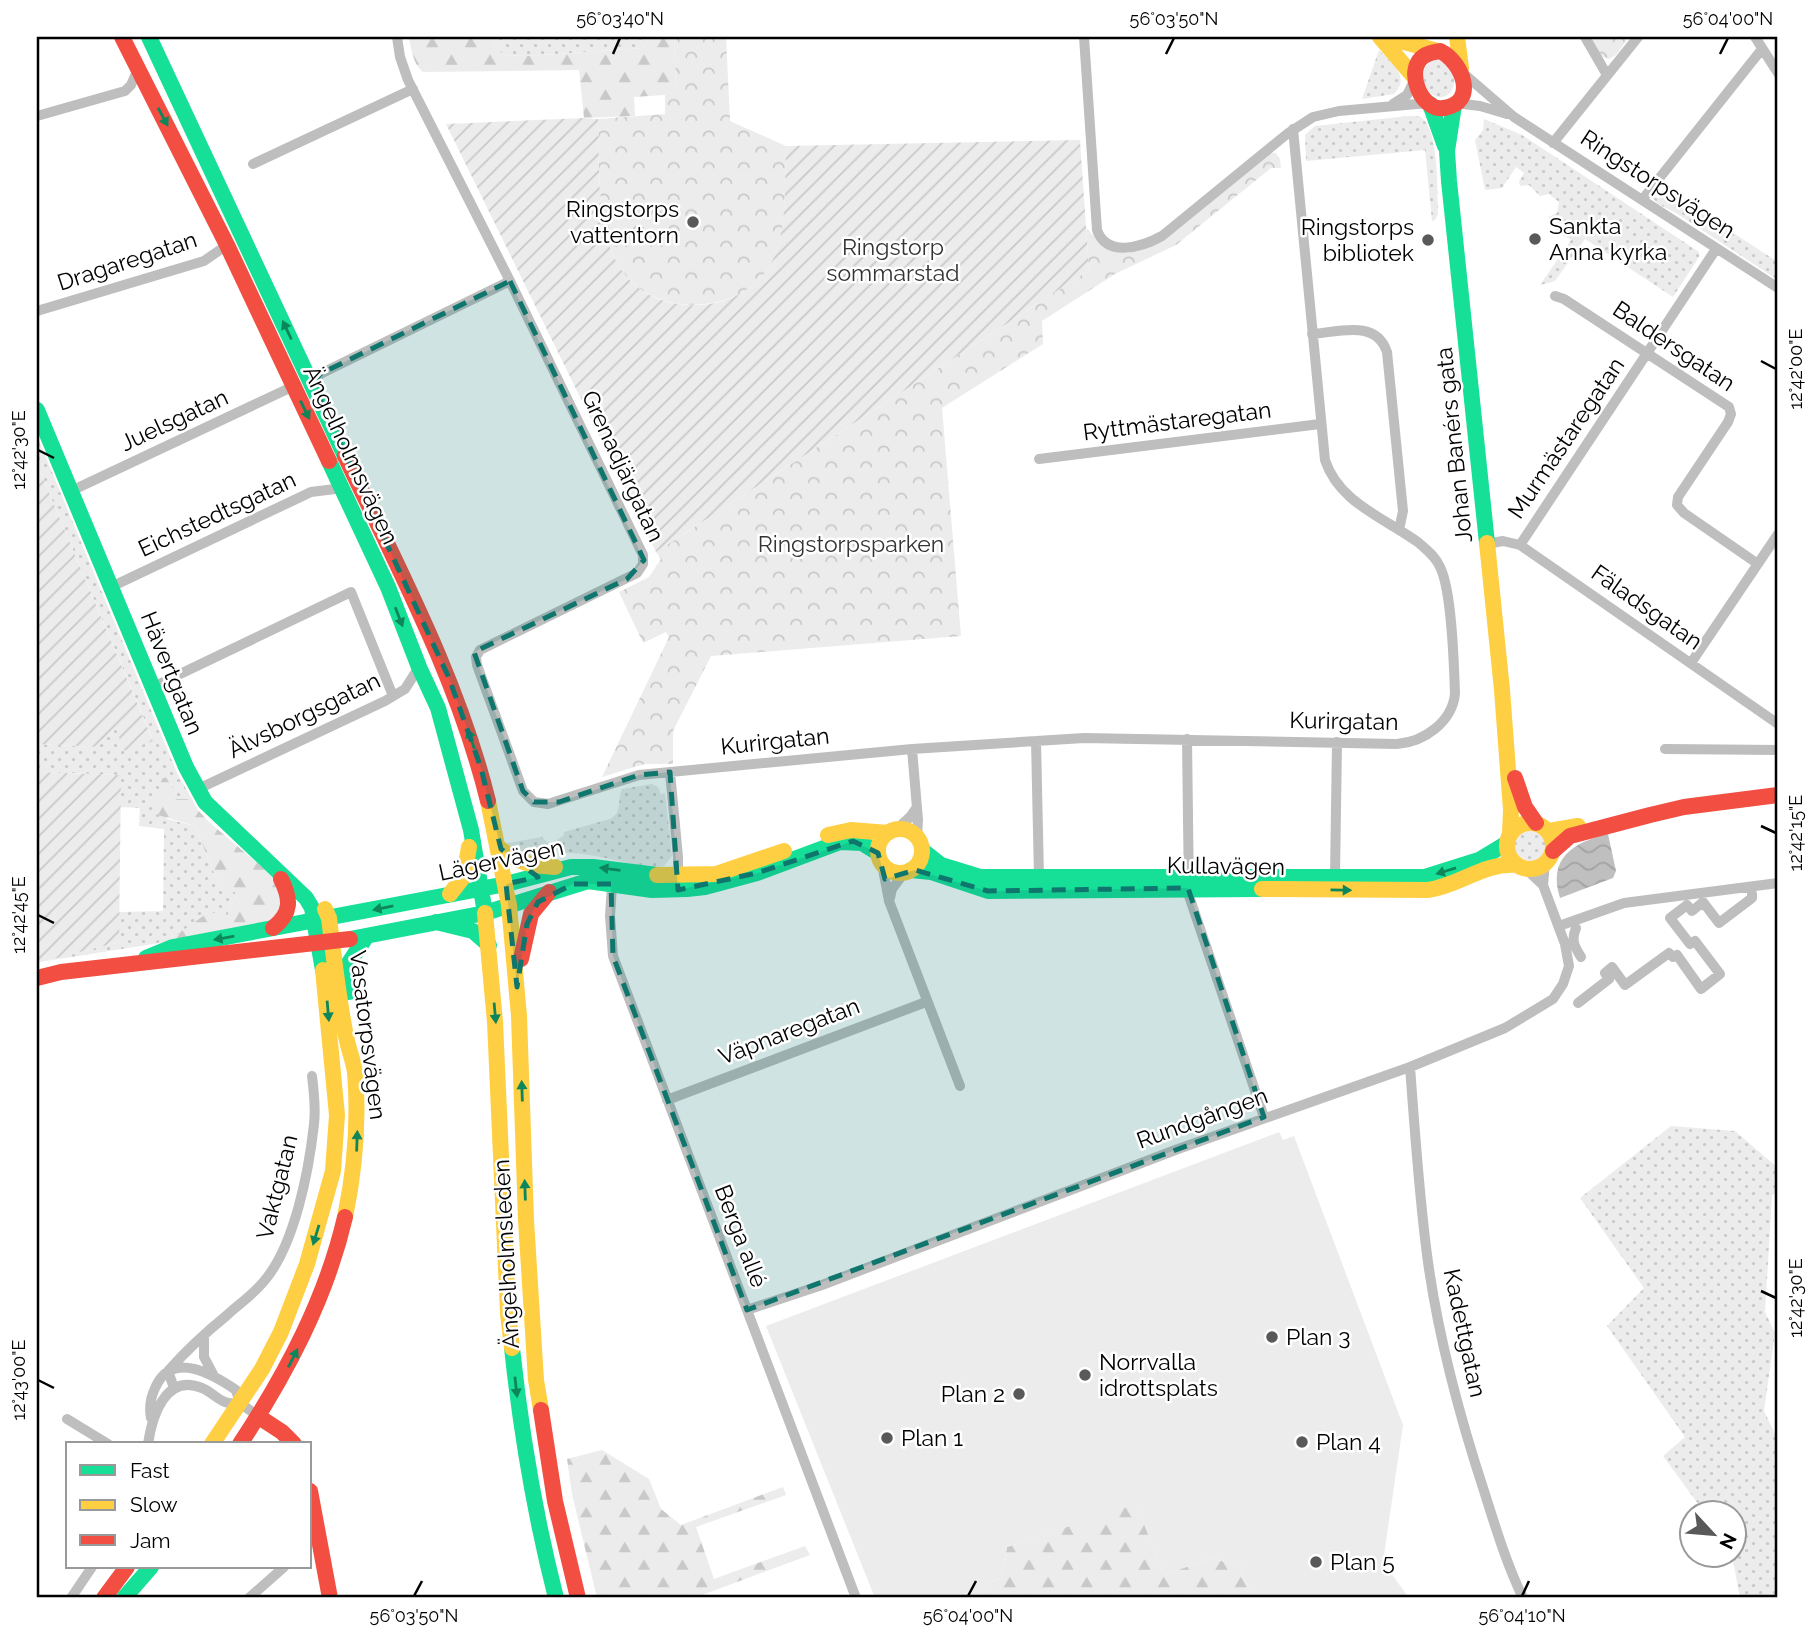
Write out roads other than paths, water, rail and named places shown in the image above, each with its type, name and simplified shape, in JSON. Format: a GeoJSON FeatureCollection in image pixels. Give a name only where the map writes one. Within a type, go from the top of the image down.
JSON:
{"type":"FeatureCollection","features":[{"type":"Feature","properties":{"kind":"main road"},"geometry":{"type":"LineString","coordinates":[[109,37],[135,63]]}},
{"type":"Feature","properties":{"kind":"main road","name":"Ängelholmsvägen"},"geometry":{"type":"LineString","coordinates":[[122,37],[227,245],[388,587],[438,708],[471,830],[485,913]]}},
{"type":"Feature","properties":{"kind":"main road","name":"Ängelholmsvägen"},"geometry":{"type":"LineString","coordinates":[[149,37],[318,378],[449,678],[481,768],[501,849],[509,905]]}},
{"type":"Feature","properties":{"kind":"main road"},"geometry":{"type":"LineString","coordinates":[[1380,37],[1415,78],[1419,92],[1429,103],[1443,107],[1455,104],[1462,90],[1457,37]]}},
{"type":"Feature","properties":{"kind":"main road"},"geometry":{"type":"LineString","coordinates":[[1385,37],[1428,46],[1454,59],[1462,71]]}},
{"type":"Feature","properties":{"kind":"main road"},"geometry":{"type":"LineString","coordinates":[[1415,78],[1419,62],[1428,46]]}},
{"type":"Feature","properties":{"kind":"main road","name":"Johan Banérs gata"},"geometry":{"type":"LineString","coordinates":[[1429,103],[1447,152],[1506,734],[1509,838]]}},
{"type":"Feature","properties":{"kind":"main road","name":"Johan Banérs gata"},"geometry":{"type":"LineString","coordinates":[[1447,152],[1455,104]]}},
{"type":"Feature","properties":{"kind":"main road","name":"Hävertgatan"},"geometry":{"type":"LineString","coordinates":[[37,410],[185,765],[198,789],[214,811],[257,849],[278,873],[300,890],[322,919],[331,942]]}},
{"type":"Feature","properties":{"kind":"main road","name":"Johan Banérs gata"},"geometry":{"type":"LineString","coordinates":[[1506,734],[1519,792],[1542,827]]}},
{"type":"Feature","properties":{"kind":"main road"},"geometry":{"type":"LineString","coordinates":[[1778,786],[1678,798],[1625,810],[1569,829],[1542,827],[1527,822],[1517,826],[1509,838],[1509,855],[1521,866],[1538,867],[1570,836],[1684,807],[1778,795]]}},
{"type":"Feature","properties":{"kind":"main road"},"geometry":{"type":"LineString","coordinates":[[1542,827],[1553,840],[1549,857]]}},
{"type":"Feature","properties":{"kind":"main road"},"geometry":{"type":"LineString","coordinates":[[450,894],[464,876],[471,830]]}},
{"type":"Feature","properties":{"kind":"main road","name":"Lägervägen"},"geometry":{"type":"LineString","coordinates":[[37,978],[61,972],[366,937],[485,913],[588,881],[652,890],[716,874],[838,831],[892,831]]}},
{"type":"Feature","properties":{"kind":"main road"},"geometry":{"type":"LineString","coordinates":[[892,831],[908,831],[920,844],[935,868],[907,872],[888,870],[880,859],[880,842],[892,831]]}},
{"type":"Feature","properties":{"kind":"main road","name":"Kullavägen"},"geometry":{"type":"LineString","coordinates":[[935,868],[975,889],[988,891],[1335,877],[1425,877],[1493,854],[1509,838]]}},
{"type":"Feature","properties":{"kind":"main road","name":"Lägervägen"},"geometry":{"type":"LineString","coordinates":[[124,966],[173,947],[506,884],[571,867],[593,866],[705,887],[757,873],[840,842],[862,842],[880,859]]}},
{"type":"Feature","properties":{"kind":"main road"},"geometry":{"type":"LineString","coordinates":[[907,872],[919,862],[920,844]]}},
{"type":"Feature","properties":{"kind":"main road"},"geometry":{"type":"LineString","coordinates":[[257,849],[297,880],[322,919]]}},
{"type":"Feature","properties":{"kind":"main road"},"geometry":{"type":"LineString","coordinates":[[501,849],[524,865],[571,867]]}},
{"type":"Feature","properties":{"kind":"main road","name":"Kullavägen"},"geometry":{"type":"LineString","coordinates":[[935,868],[980,877],[1431,891],[1496,864],[1506,862],[1521,866]]}},
{"type":"Feature","properties":{"kind":"main road"},"geometry":{"type":"LineString","coordinates":[[271,929],[280,923],[290,906],[290,897],[278,873]]}},
{"type":"Feature","properties":{"kind":"main road"},"geometry":{"type":"LineString","coordinates":[[517,987],[527,924],[533,909],[549,892]]}},
{"type":"Feature","properties":{"kind":"main road","name":"Ängelholmsleden"},"geometry":{"type":"LineString","coordinates":[[509,905],[517,987],[536,1380],[553,1488],[578,1598]]}},
{"type":"Feature","properties":{"kind":"main road","name":"Ängelholmsleden"},"geometry":{"type":"LineString","coordinates":[[485,913],[499,1087],[508,1313],[518,1407],[541,1539],[555,1598]]}},
{"type":"Feature","properties":{"kind":"main road"},"geometry":{"type":"LineString","coordinates":[[436,922],[468,929],[489,945]]}},
{"type":"Feature","properties":{"kind":"main road"},"geometry":{"type":"LineString","coordinates":[[352,1050],[354,1044],[348,971],[352,956],[366,937]]}},
{"type":"Feature","properties":{"kind":"main road","name":"Vasatorpsvägen"},"geometry":{"type":"LineString","coordinates":[[241,1442],[283,1378],[308,1327],[348,1203],[357,1139],[352,1050],[346,1039],[331,942]]}},
{"type":"Feature","properties":{"kind":"main road","name":"Vasatorpsvägen"},"geometry":{"type":"LineString","coordinates":[[213,1442],[270,1356],[292,1308],[324,1210],[333,1171],[337,1135],[326,990],[331,942]]}},
{"type":"Feature","properties":{"kind":"main road"},"geometry":{"type":"LineString","coordinates":[[536,1380],[587,1598]]}},
{"type":"Feature","properties":{"kind":"main road"},"geometry":{"type":"LineString","coordinates":[[259,1417],[292,1442]]}},
{"type":"Feature","properties":{"kind":"main road"},"geometry":{"type":"LineString","coordinates":[[312,1515],[315,1551],[330,1598]]}},
{"type":"Feature","properties":{"kind":"main road"},"geometry":{"type":"LineString","coordinates":[[104,1598],[126,1568]]}},
{"type":"Feature","properties":{"kind":"main road"},"geometry":{"type":"LineString","coordinates":[[124,1598],[150,1568]]}},
{"type":"Feature","properties":{"kind":"street","name":"Grenadjärgatan"},"geometry":{"type":"LineString","coordinates":[[397,37],[400,57],[413,89],[642,550],[644,560],[641,570],[627,579],[480,650],[476,657],[523,791],[534,802],[559,802],[639,775],[670,772]]}},
{"type":"Feature","properties":{"kind":"street"},"geometry":{"type":"LineString","coordinates":[[1084,37],[1097,230],[1100,238],[1110,246],[1135,246],[1162,236],[1293,129],[1322,114],[1429,103]]}},
{"type":"Feature","properties":{"kind":"street"},"geometry":{"type":"LineString","coordinates":[[1585,37],[1607,75]]}},
{"type":"Feature","properties":{"kind":"street"},"geometry":{"type":"LineString","coordinates":[[1755,37],[1778,73]]}},
{"type":"Feature","properties":{"kind":"street"},"geometry":{"type":"LineString","coordinates":[[1553,143],[1635,38]]}},
{"type":"Feature","properties":{"kind":"street"},"geometry":{"type":"LineString","coordinates":[[1642,200],[1762,50]]}},
{"type":"Feature","properties":{"kind":"street"},"geometry":{"type":"LineString","coordinates":[[37,116],[125,91],[131,85],[135,63]]}},
{"type":"Feature","properties":{"kind":"street","name":"Ringstorpsvägen"},"geometry":{"type":"LineString","coordinates":[[1462,71],[1514,117],[1778,288]]}},
{"type":"Feature","properties":{"kind":"street"},"geometry":{"type":"LineString","coordinates":[[1387,106],[1407,94],[1415,78]]}},
{"type":"Feature","properties":{"kind":"street"},"geometry":{"type":"LineString","coordinates":[[253,164],[413,89]]}},
{"type":"Feature","properties":{"kind":"street","name":"Ringstorpsvägen"},"geometry":{"type":"LineString","coordinates":[[1455,104],[1480,106],[1514,117]]}},
{"type":"Feature","properties":{"kind":"street","name":"Kurirgatan"},"geometry":{"type":"LineString","coordinates":[[670,772],[912,749],[1084,738],[1414,742],[1439,725],[1454,702],[1451,632],[1443,575],[1438,562],[1427,550],[1356,502],[1338,486],[1325,460],[1293,129]]}},
{"type":"Feature","properties":{"kind":"street","name":"Dragaregatan"},"geometry":{"type":"LineString","coordinates":[[37,312],[204,261],[227,245]]}},
{"type":"Feature","properties":{"kind":"street","name":"Murmästaregatan"},"geometry":{"type":"LineString","coordinates":[[1520,545],[1716,249]]}},
{"type":"Feature","properties":{"kind":"street"},"geometry":{"type":"LineString","coordinates":[[318,378],[510,281]]}},
{"type":"Feature","properties":{"kind":"street","name":"Baldersgatan"},"geometry":{"type":"LineString","coordinates":[[1555,296],[1564,299],[1729,407],[1731,414],[1728,422],[1678,496],[1676,505],[1758,564]]}},
{"type":"Feature","properties":{"kind":"street"},"geometry":{"type":"LineString","coordinates":[[1312,334],[1366,330],[1375,333],[1384,344],[1403,511],[1399,530]]}},
{"type":"Feature","properties":{"kind":"street","name":"Juelsgatan"},"geometry":{"type":"LineString","coordinates":[[71,491],[294,386]]}},
{"type":"Feature","properties":{"kind":"street","name":"Ryttmästaregatan"},"geometry":{"type":"LineString","coordinates":[[1039,460],[1320,424]]}},
{"type":"Feature","properties":{"kind":"street","name":"Eichstedtsgatan"},"geometry":{"type":"LineString","coordinates":[[111,587],[311,492],[343,488]]}},
{"type":"Feature","properties":{"kind":"street"},"geometry":{"type":"LineString","coordinates":[[1691,663],[1778,534]]}},
{"type":"Feature","properties":{"kind":"street"},"geometry":{"type":"LineString","coordinates":[[1486,544],[1503,541],[1520,545]]}},
{"type":"Feature","properties":{"kind":"street","name":"Fäladsgatan"},"geometry":{"type":"LineString","coordinates":[[1520,545],[1778,724]]}},
{"type":"Feature","properties":{"kind":"street"},"geometry":{"type":"LineString","coordinates":[[153,687],[351,593],[393,696]]}},
{"type":"Feature","properties":{"kind":"street","name":"Älvsborgsgatan"},"geometry":{"type":"LineString","coordinates":[[198,789],[393,696],[405,689],[419,667]]}},
{"type":"Feature","properties":{"kind":"street"},"geometry":{"type":"LineString","coordinates":[[1187,739],[1189,896],[1264,1118]]}},
{"type":"Feature","properties":{"kind":"street"},"geometry":{"type":"LineString","coordinates":[[1036,741],[1039,877]]}},
{"type":"Feature","properties":{"kind":"street"},"geometry":{"type":"LineString","coordinates":[[1335,877],[1337,742]]}},
{"type":"Feature","properties":{"kind":"street"},"geometry":{"type":"LineString","coordinates":[[912,749],[920,844]]}},
{"type":"Feature","properties":{"kind":"street"},"geometry":{"type":"LineString","coordinates":[[1665,749],[1778,750]]}},
{"type":"Feature","properties":{"kind":"street"},"geometry":{"type":"LineString","coordinates":[[670,772],[678,883]]}},
{"type":"Feature","properties":{"kind":"street"},"geometry":{"type":"LineString","coordinates":[[892,831],[910,817],[916,807]]}},
{"type":"Feature","properties":{"kind":"street","name":"Rundgången"},"geometry":{"type":"LineString","coordinates":[[1543,885],[1549,857]]}},
{"type":"Feature","properties":{"kind":"street"},"geometry":{"type":"LineString","coordinates":[[880,859],[889,901],[960,1086]]}},
{"type":"Feature","properties":{"kind":"street","name":"Rundgången"},"geometry":{"type":"LineString","coordinates":[[747,1310],[822,1285],[1264,1118],[1410,1067],[1505,1028],[1553,999],[1563,984],[1569,966],[1559,926],[1543,885],[1521,866]]}},
{"type":"Feature","properties":{"kind":"street"},"geometry":{"type":"LineString","coordinates":[[889,901],[892,888],[907,872]]}},
{"type":"Feature","properties":{"kind":"street"},"geometry":{"type":"LineString","coordinates":[[1559,926],[1624,903],[1778,883]]}},
{"type":"Feature","properties":{"kind":"street","name":"Berga allé"},"geometry":{"type":"LineString","coordinates":[[612,885],[610,916],[613,956],[856,1598]]}},
{"type":"Feature","properties":{"kind":"street"},"geometry":{"type":"LineString","coordinates":[[1578,1003],[1609,979],[1605,973],[1612,967],[1625,985],[1669,953],[1673,957],[1677,955],[1701,989],[1720,974],[1695,941],[1690,944],[1670,918],[1687,905],[1692,911],[1703,902],[1719,923],[1752,898],[1752,894]]}},
{"type":"Feature","properties":{"kind":"street"},"geometry":{"type":"LineString","coordinates":[[1576,928],[1573,944],[1581,957]]}},
{"type":"Feature","properties":{"kind":"street","name":"Väpnaregatan"},"geometry":{"type":"LineString","coordinates":[[667,1100],[926,1002]]}},
{"type":"Feature","properties":{"kind":"street","name":"Kadettgatan"},"geometry":{"type":"LineString","coordinates":[[1410,1067],[1423,1218],[1441,1339],[1470,1449],[1501,1543],[1523,1598]]}},
{"type":"Feature","properties":{"kind":"street","name":"Vaktgatan"},"geometry":{"type":"LineString","coordinates":[[152,1423],[150,1413],[155,1389],[168,1371],[259,1287],[284,1251],[301,1192],[314,1124],[312,1076]]}},
{"type":"Feature","properties":{"kind":"street"},"geometry":{"type":"LineString","coordinates":[[204,1336],[204,1357],[213,1374]]}},
{"type":"Feature","properties":{"kind":"street"},"geometry":{"type":"LineString","coordinates":[[184,1354],[188,1368],[203,1388],[227,1404],[240,1404],[259,1417]]}},
{"type":"Feature","properties":{"kind":"street"},"geometry":{"type":"LineString","coordinates":[[174,1388],[168,1371],[188,1368],[213,1374],[236,1390],[240,1404]]}},
{"type":"Feature","properties":{"kind":"street"},"geometry":{"type":"LineString","coordinates":[[148,1442],[159,1405],[174,1388],[188,1385],[203,1388]]}},
{"type":"Feature","properties":{"kind":"street"},"geometry":{"type":"LineString","coordinates":[[67,1419],[105,1442]]}},
{"type":"Feature","properties":{"kind":"street"},"geometry":{"type":"LineString","coordinates":[[71,1598],[91,1568]]}},
{"type":"Feature","properties":{"kind":"street"},"geometry":{"type":"LineString","coordinates":[[249,1598],[283,1568]]}},
{"type":"Feature","properties":{"kind":"water"},"geometry":{"type":"Polygon","coordinates":[[[1608,834],[1616,871],[1613,878],[1560,898],[1557,872],[1566,854],[1584,842],[1608,834]]]}},
{"type":"Feature","properties":{"kind":"place","name":"Ringstorps vattentorn"},"geometry":{"type":"Point","coordinates":[693,222]}},
{"type":"Feature","properties":{"kind":"place","name":"Sankta Anna kyrka"},"geometry":{"type":"Point","coordinates":[1535,239]}},
{"type":"Feature","properties":{"kind":"place","name":"Ringstorps bibliotek"},"geometry":{"type":"Point","coordinates":[1428,240]}},
{"type":"Feature","properties":{"kind":"place","name":"Plan 3"},"geometry":{"type":"Point","coordinates":[1272,1337]}},
{"type":"Feature","properties":{"kind":"place","name":"Norrvalla idrottsplats"},"geometry":{"type":"Point","coordinates":[1085,1375]}},
{"type":"Feature","properties":{"kind":"place","name":"Plan 2"},"geometry":{"type":"Point","coordinates":[1019,1394]}},
{"type":"Feature","properties":{"kind":"place","name":"Plan 1"},"geometry":{"type":"Point","coordinates":[887,1438]}},
{"type":"Feature","properties":{"kind":"place","name":"Plan 4"},"geometry":{"type":"Point","coordinates":[1302,1442]}},
{"type":"Feature","properties":{"kind":"place","name":"Plan 5"},"geometry":{"type":"Point","coordinates":[1316,1562]}},
{"type":"Feature","properties":{"kind":"park label","name":"Ringstorp sommarstad"},"geometry":{"type":"Point","coordinates":[893,260]}},
{"type":"Feature","properties":{"kind":"park label","name":"Ringstorpsparken"},"geometry":{"type":"Point","coordinates":[851,544]}}]}
